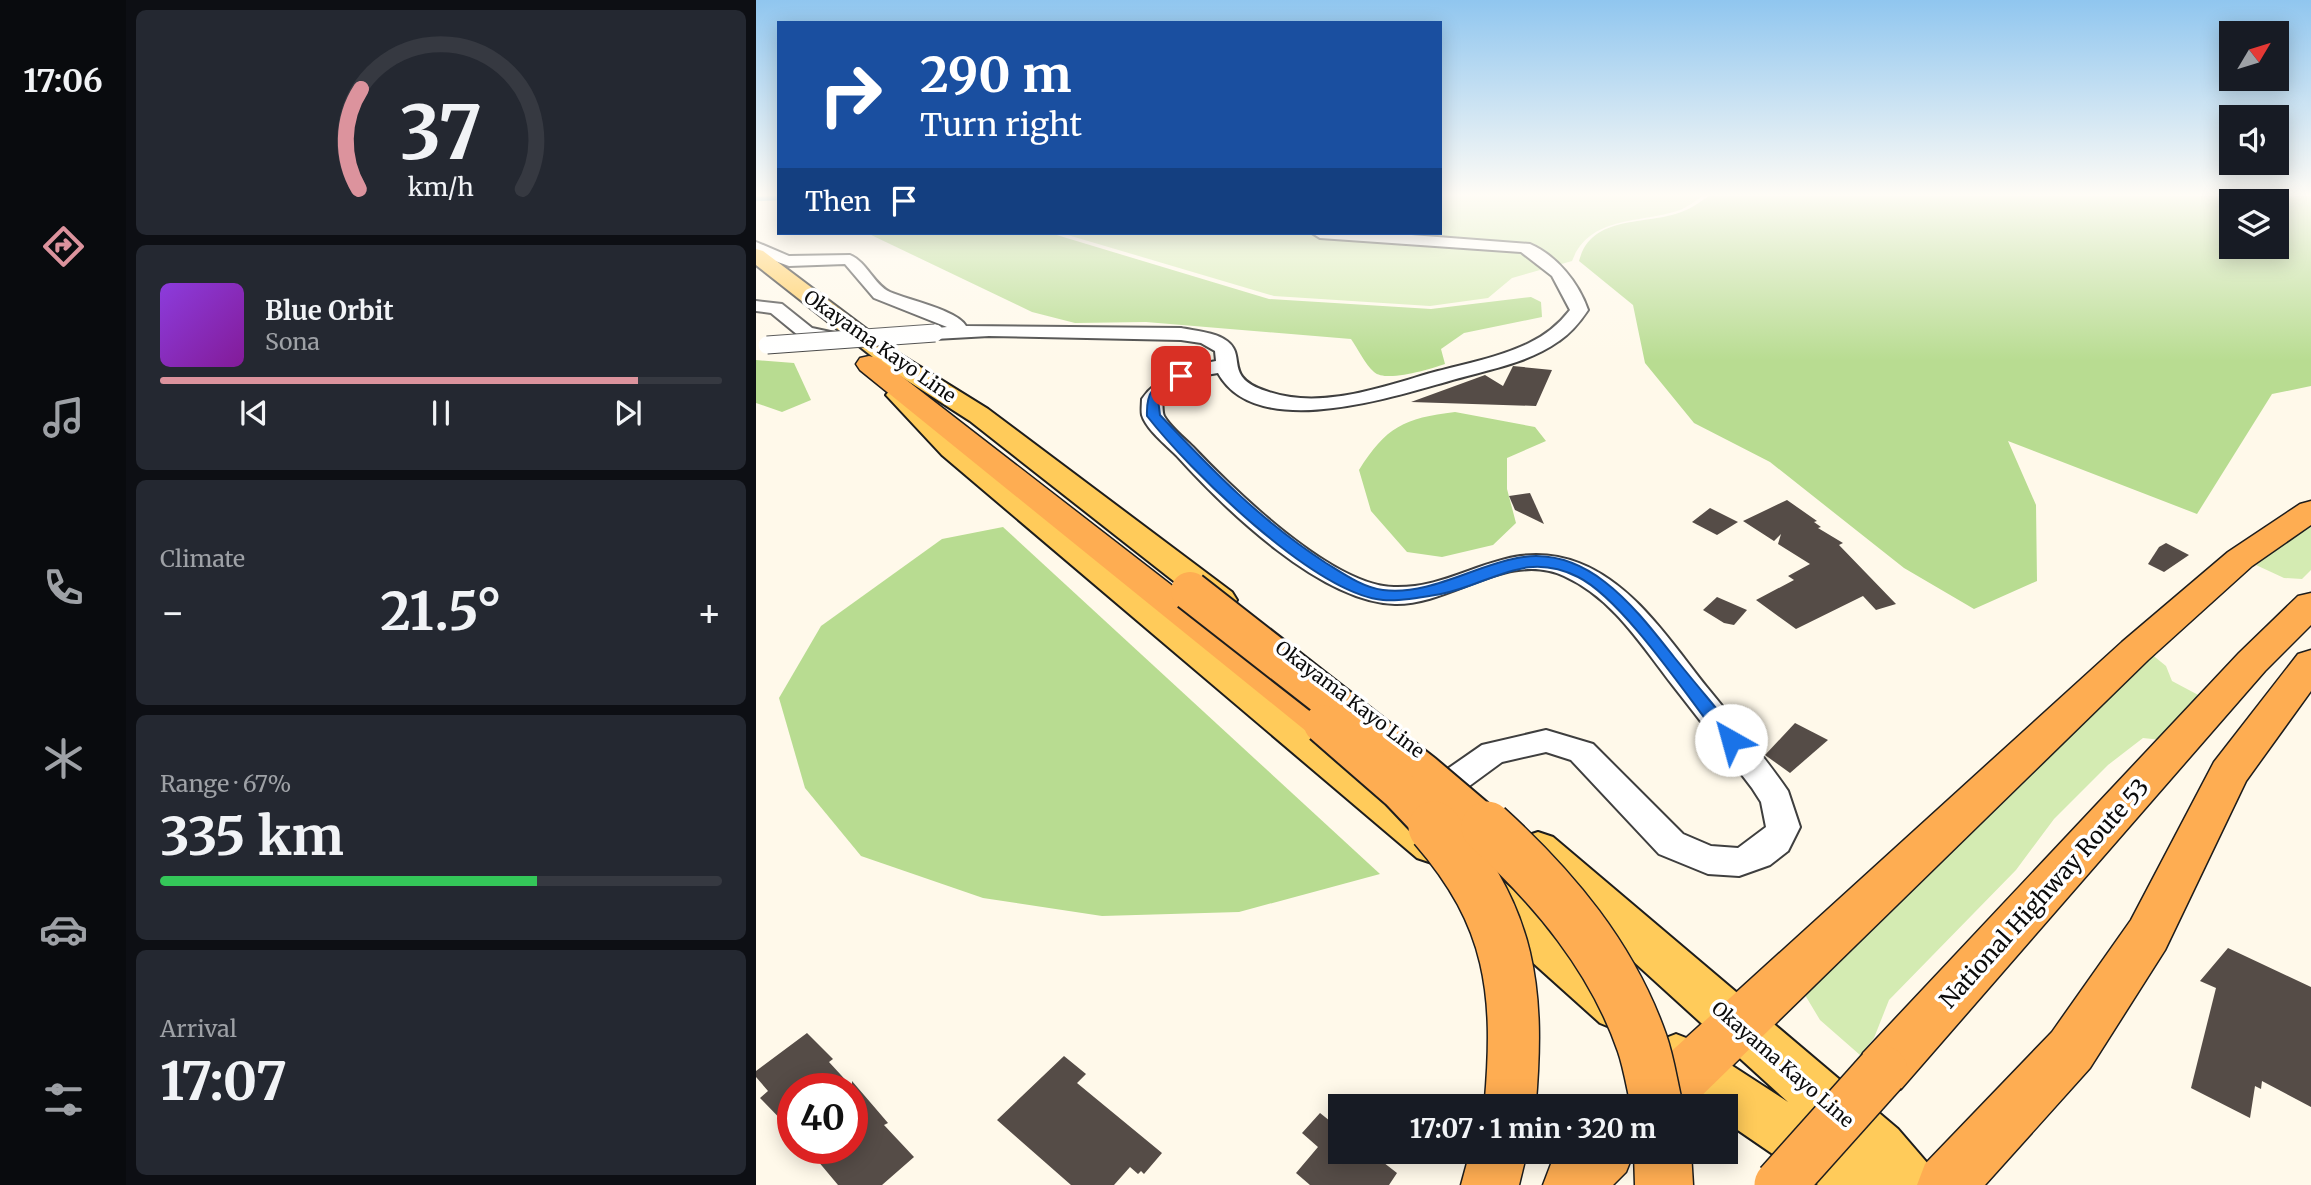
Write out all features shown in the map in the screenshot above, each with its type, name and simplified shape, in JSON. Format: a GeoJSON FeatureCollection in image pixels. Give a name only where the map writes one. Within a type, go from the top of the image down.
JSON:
{"type":"FeatureCollection","features":[{"type":"Feature","properties":{"kind":"highway"},"geometry":{"type":"LineString","coordinates":[[881,362],[969,424],[1190,591],[1458,799],[1554,890],[1600,952],[1629,1009],[1643,1045],[1652,1094]]}},
{"type":"Feature","properties":{"kind":"highway"},"geometry":{"type":"LineString","coordinates":[[881,362],[962,435],[1357,751],[1445,836],[1482,893],[1500,930],[1508,976],[1515,1056],[1511,1094]]}},
{"type":"Feature","properties":{"kind":"highway"},"geometry":{"type":"LineString","coordinates":[[1665,1094],[2135,651],[2239,559],[2311,511]]}},
{"type":"Feature","properties":{"kind":"highway","name":"National Highway Route 53"},"geometry":{"type":"LineString","coordinates":[[1780,1185],[2252,662],[2311,604]]}},
{"type":"Feature","properties":{"kind":"highway"},"geometry":{"type":"LineString","coordinates":[[1946,1185],[2071,1050],[2148,935],[2229,773],[2311,663]]}},
{"type":"Feature","properties":{"kind":"highway"},"geometry":{"type":"LineString","coordinates":[[1490,1185],[1496,1164]]}},
{"type":"Feature","properties":{"kind":"highway"},"geometry":{"type":"LineString","coordinates":[[1572,1185],[1594,1164]]}},
{"type":"Feature","properties":{"kind":"highway"},"geometry":{"type":"LineString","coordinates":[[1663,1164],[1664,1185]]}},
{"type":"Feature","properties":{"kind":"main road","name":"Okayama Kayo Line"},"geometry":{"type":"LineString","coordinates":[[756,256],[839,332]]}},
{"type":"Feature","properties":{"kind":"main road","name":"Okayama Kayo Line"},"geometry":{"type":"LineString","coordinates":[[756,278],[881,362],[979,415],[1455,780],[1570,876],[1879,1148],[1909,1185]]}},
{"type":"Feature","properties":{"kind":"main road","name":"Okayama Kayo Line"},"geometry":{"type":"LineString","coordinates":[[881,362],[952,449],[1401,819],[1689,1069],[1866,1185]]}},
{"type":"Feature","properties":{"kind":"street"},"geometry":{"type":"LineString","coordinates":[[763,251],[782,262],[844,258],[851,261],[880,294],[906,307],[949,320],[957,324],[956,331]]}},
{"type":"Feature","properties":{"kind":"street"},"geometry":{"type":"LineString","coordinates":[[761,345],[956,331],[1181,334],[1221,346],[1226,352],[1226,366],[1237,385],[1267,399],[1300,403],[1345,401],[1506,360],[1539,344],[1579,310],[1578,301],[1537,251]]}},
{"type":"Feature","properties":{"kind":"street"},"geometry":{"type":"LineString","coordinates":[[756,306],[776,308],[806,332],[839,332],[846,318],[795,275],[799,268],[811,262]]}},
{"type":"Feature","properties":{"kind":"street"},"geometry":{"type":"LineString","coordinates":[[1226,366],[1204,369],[1163,386],[1152,398],[1153,416],[1235,502],[1277,538],[1349,584],[1383,595],[1427,592],[1519,562],[1546,561],[1585,574],[1630,612],[1738,748],[1777,800],[1783,827],[1776,841],[1758,855],[1739,862],[1708,860],[1671,844],[1582,752],[1546,741],[1493,753],[1401,819]]}},
{"type":"Feature","properties":{"kind":"green space"},"geometry":{"type":"Polygon","coordinates":[[[905,251],[1111,251],[1269,299],[1431,309],[1531,297],[1541,302],[1542,317],[1464,333],[1441,349],[1445,364],[1408,374],[1388,376],[1374,372],[1351,339],[1146,322],[1075,323],[1032,312],[905,251]]]}},
{"type":"Feature","properties":{"kind":"green space"},"geometry":{"type":"Polygon","coordinates":[[[1123,251],[1577,251],[1572,261],[1512,278],[1488,298],[1430,306],[1274,296],[1123,251]]]}},
{"type":"Feature","properties":{"kind":"green space"},"geometry":{"type":"Polygon","coordinates":[[[1583,251],[2219,251],[2219,259],[2289,259],[2289,251],[2311,251],[2311,386],[2272,394],[2197,514],[2008,441],[2036,505],[2037,581],[1974,609],[1904,568],[1770,462],[1694,423],[1645,363],[1633,305],[1579,261],[1583,251]]]}},
{"type":"Feature","properties":{"kind":"green space"},"geometry":{"type":"Polygon","coordinates":[[[756,360],[794,363],[811,400],[782,412],[756,403],[756,360]]]}},
{"type":"Feature","properties":{"kind":"green space"},"geometry":{"type":"Polygon","coordinates":[[[1455,412],[1535,427],[1546,441],[1507,458],[1507,489],[1516,523],[1493,545],[1442,557],[1407,552],[1371,511],[1359,470],[1378,444],[1398,427],[1437,414],[1455,412]]]}},
{"type":"Feature","properties":{"kind":"green space"},"geometry":{"type":"Polygon","coordinates":[[[2311,523],[2311,570],[2302,579],[2284,578],[2256,565],[2311,523]]]}},
{"type":"Feature","properties":{"kind":"green space"},"geometry":{"type":"Polygon","coordinates":[[[1003,527],[1380,874],[1239,912],[1102,916],[983,898],[861,856],[805,788],[779,698],[821,626],[942,539],[1003,527]]]}},
{"type":"Feature","properties":{"kind":"green space"},"geometry":{"type":"Polygon","coordinates":[[[2150,653],[2166,666],[2172,681],[2202,697],[2161,740],[2143,738],[2108,765],[2054,819],[2016,870],[1889,1000],[1874,1038],[1860,1055],[1820,1020],[1802,990],[2150,653]]]}},
{"type":"Feature","properties":{"kind":"building"},"geometry":{"type":"Polygon","coordinates":[[[1513,366],[1552,370],[1536,406],[1411,402],[1485,375],[1503,386],[1513,366]]]}},
{"type":"Feature","properties":{"kind":"building"},"geometry":{"type":"Polygon","coordinates":[[[1530,493],[1544,524],[1515,510],[1509,496],[1530,493]]]}},
{"type":"Feature","properties":{"kind":"building"},"geometry":{"type":"Polygon","coordinates":[[[1787,500],[1817,521],[1814,522],[1821,527],[1818,528],[1843,543],[1839,545],[1896,604],[1876,610],[1863,596],[1796,629],[1756,600],[1794,580],[1788,576],[1810,564],[1778,544],[1781,534],[1774,541],[1743,521],[1787,500]]]}},
{"type":"Feature","properties":{"kind":"building"},"geometry":{"type":"Polygon","coordinates":[[[1710,508],[1738,522],[1717,535],[1692,522],[1710,508]]]}},
{"type":"Feature","properties":{"kind":"building"},"geometry":{"type":"Polygon","coordinates":[[[2166,543],[2189,555],[2164,572],[2148,564],[2159,547],[2166,543]]]}},
{"type":"Feature","properties":{"kind":"building"},"geometry":{"type":"Polygon","coordinates":[[[1717,597],[1747,610],[1734,625],[1724,623],[1703,610],[1717,597]]]}},
{"type":"Feature","properties":{"kind":"building"},"geometry":{"type":"Polygon","coordinates":[[[1795,723],[1828,740],[1790,773],[1765,755],[1795,723]]]}},
{"type":"Feature","properties":{"kind":"building"},"geometry":{"type":"Polygon","coordinates":[[[2228,948],[2311,987],[2311,1107],[2262,1081],[2261,1089],[2255,1086],[2250,1118],[2191,1088],[2216,988],[2200,981],[2228,948]]]}},
{"type":"Feature","properties":{"kind":"building"},"geometry":{"type":"Polygon","coordinates":[[[807,1033],[833,1059],[829,1062],[839,1073],[777,1073],[777,1116],[760,1098],[768,1091],[756,1077],[756,1071],[807,1033]]]}},
{"type":"Feature","properties":{"kind":"building"},"geometry":{"type":"Polygon","coordinates":[[[1064,1056],[1086,1074],[1077,1083],[1162,1153],[1144,1174],[1141,1171],[1138,1174],[1130,1167],[1114,1185],[1071,1185],[997,1120],[1064,1056]]]}},
{"type":"Feature","properties":{"kind":"building"},"geometry":{"type":"Polygon","coordinates":[[[868,1100],[888,1123],[884,1125],[914,1157],[882,1185],[838,1185],[820,1164],[868,1164],[868,1100]]]}},
{"type":"Feature","properties":{"kind":"building"},"geometry":{"type":"Polygon","coordinates":[[[1320,1113],[1328,1119],[1328,1164],[1385,1164],[1397,1173],[1389,1185],[1310,1185],[1296,1173],[1318,1147],[1302,1133],[1320,1113]]]}},
{"type":"Feature","properties":{"kind":"route"},"geometry":{"type":"LineString","coordinates":[[1181,376],[1163,386],[1152,398],[1153,416],[1235,502],[1277,538],[1349,584],[1383,595],[1400,596],[1440,589],[1519,562],[1546,561],[1585,574],[1622,603],[1638,621],[1731,740]]}}]}
